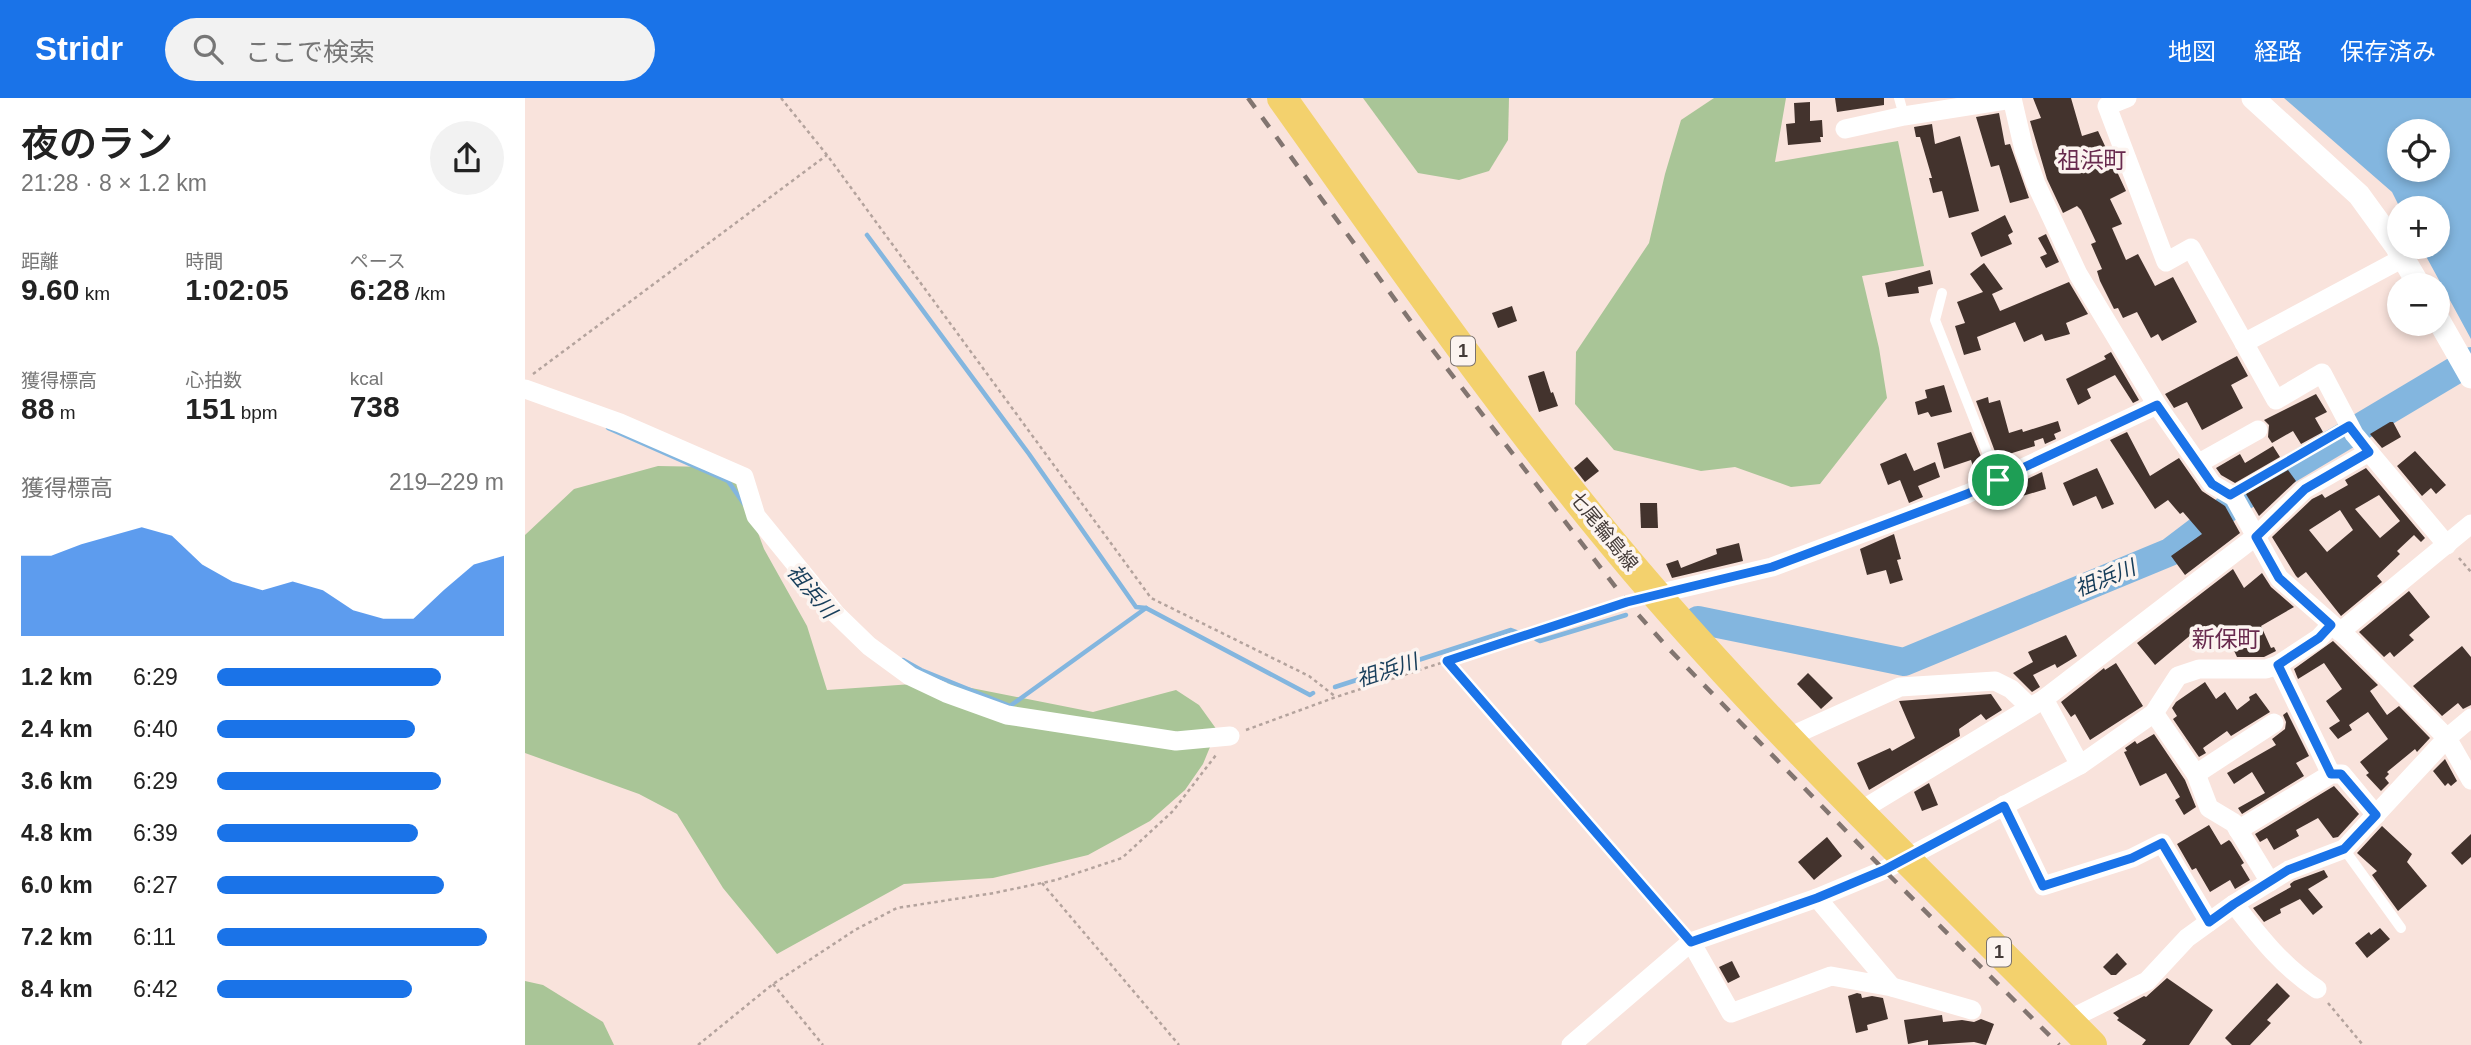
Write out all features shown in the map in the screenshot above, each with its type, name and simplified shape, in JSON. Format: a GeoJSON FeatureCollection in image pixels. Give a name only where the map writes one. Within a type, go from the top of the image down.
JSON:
{"type":"FeatureCollection","features":[{"type":"Feature","properties":{"kind":"main road","name":"七尾輪島線"},"geometry":{"type":"LineString","coordinates":[[1282,98],[1465,354],[1565,484],[1657,594],[1906,859],[2092,1045]]}},
{"type":"Feature","properties":{"kind":"street"},"geometry":{"type":"LineString","coordinates":[[1845,128],[1902,107],[2012,98],[2024,150],[2036,184],[2078,274],[2157,405],[2212,484],[2234,500],[2279,578],[2447,738],[2471,779]]}},
{"type":"Feature","properties":{"kind":"street"},"geometry":{"type":"LineString","coordinates":[[2127,98],[2107,106],[2166,262],[2191,248],[2276,400],[2322,373],[2351,430],[2447,545]]}},
{"type":"Feature","properties":{"kind":"street"},"geometry":{"type":"LineString","coordinates":[[2253,98],[2359,195],[2387,235]]}},
{"type":"Feature","properties":{"kind":"street"},"geometry":{"type":"LineString","coordinates":[[2244,343],[2401,259]]}},
{"type":"Feature","properties":{"kind":"street"},"geometry":{"type":"LineString","coordinates":[[2448,336],[2466,369]]}},
{"type":"Feature","properties":{"kind":"street"},"geometry":{"type":"LineString","coordinates":[[525,389],[620,423],[744,477],[756,516],[836,614],[869,646],[910,676],[946,693],[1007,715],[1176,741],[1230,736]]}},
{"type":"Feature","properties":{"kind":"street"},"geometry":{"type":"LineString","coordinates":[[1657,594],[1772,567],[1967,494],[2157,405]]}},
{"type":"Feature","properties":{"kind":"street"},"geometry":{"type":"LineString","coordinates":[[2199,463],[2257,430]]}},
{"type":"Feature","properties":{"kind":"street"},"geometry":{"type":"LineString","coordinates":[[1860,811],[2037,703],[2256,537],[2305,489],[2369,452]]}},
{"type":"Feature","properties":{"kind":"street"},"geometry":{"type":"LineString","coordinates":[[1571,1045],[1691,942],[1817,898],[1884,870],[2080,765],[2154,712],[2178,676],[2186,672],[2220,667],[2266,669],[2278,665],[2335,629],[2471,524]]}},
{"type":"Feature","properties":{"kind":"street"},"geometry":{"type":"LineString","coordinates":[[2278,665],[2331,774]]}},
{"type":"Feature","properties":{"kind":"street"},"geometry":{"type":"LineString","coordinates":[[1789,737],[1901,687],[1995,681],[2037,703],[2080,765]]}},
{"type":"Feature","properties":{"kind":"street"},"geometry":{"type":"LineString","coordinates":[[2154,712],[2196,774],[2209,808],[2234,823],[2270,882]]}},
{"type":"Feature","properties":{"kind":"street"},"geometry":{"type":"LineString","coordinates":[[2068,1020],[2147,981],[2187,938],[2288,870],[2344,849],[2447,738],[2471,718]]}},
{"type":"Feature","properties":{"kind":"street"},"geometry":{"type":"LineString","coordinates":[[2196,774],[2274,723]]}},
{"type":"Feature","properties":{"kind":"street"},"geometry":{"type":"LineString","coordinates":[[2238,830],[2331,774],[2341,774],[2376,815]]}},
{"type":"Feature","properties":{"kind":"street"},"geometry":{"type":"LineString","coordinates":[[2004,806],[2043,886],[2132,858],[2162,843],[2209,922]]}},
{"type":"Feature","properties":{"kind":"street"},"geometry":{"type":"LineString","coordinates":[[1817,898],[1892,987]]}},
{"type":"Feature","properties":{"kind":"street"},"geometry":{"type":"LineString","coordinates":[[2234,904],[2272,953],[2296,976],[2317,989]]}},
{"type":"Feature","properties":{"kind":"street"},"geometry":{"type":"LineString","coordinates":[[1691,942],[1731,1013],[1831,976],[1892,987],[1972,1010]]}},
{"type":"Feature","properties":{"kind":"lane"},"geometry":{"type":"LineString","coordinates":[[1942,293],[1935,320],[1998,480]]}},
{"type":"Feature","properties":{"kind":"lane"},"geometry":{"type":"LineString","coordinates":[[2234,500],[2351,430]]}},
{"type":"Feature","properties":{"kind":"lane"},"geometry":{"type":"LineString","coordinates":[[2344,849],[2401,928]]}},
{"type":"Feature","properties":{"kind":"path"},"geometry":{"type":"LineString","coordinates":[[781,98],[827,155],[1151,598],[1310,676],[1336,697]]}},
{"type":"Feature","properties":{"kind":"path"},"geometry":{"type":"LineString","coordinates":[[525,380],[827,155]]}},
{"type":"Feature","properties":{"kind":"path"},"geometry":{"type":"LineString","coordinates":[[698,1045],[773,984],[855,930],[897,908],[1042,883],[1122,858],[1173,811],[1230,736],[1336,697],[1657,594]]}},
{"type":"Feature","properties":{"kind":"path"},"geometry":{"type":"LineString","coordinates":[[1447,661],[1691,942]]}},
{"type":"Feature","properties":{"kind":"path"},"geometry":{"type":"LineString","coordinates":[[1042,883],[1179,1045]]}},
{"type":"Feature","properties":{"kind":"path"},"geometry":{"type":"LineString","coordinates":[[773,984],[823,1045]]}},
{"type":"Feature","properties":{"kind":"path"},"geometry":{"type":"LineString","coordinates":[[2317,989],[2363,1045]]}},
{"type":"Feature","properties":{"kind":"green space"},"geometry":{"type":"Polygon","coordinates":[[[1363,98],[1509,98],[1508,140],[1489,171],[1459,180],[1418,173],[1363,98]]]}},
{"type":"Feature","properties":{"kind":"green space"},"geometry":{"type":"Polygon","coordinates":[[[1714,98],[1786,98],[1775,162],[1898,141],[1924,266],[1862,276],[1879,348],[1887,398],[1820,484],[1791,487],[1735,467],[1701,471],[1614,450],[1575,404],[1576,352],[1649,243],[1681,120],[1714,98]]]}},
{"type":"Feature","properties":{"kind":"green space"},"geometry":{"type":"Polygon","coordinates":[[[658,466],[712,467],[741,487],[764,549],[807,626],[827,690],[941,682],[1093,712],[1176,690],[1199,705],[1217,730],[1203,764],[1185,790],[1150,821],[1088,855],[993,878],[904,884],[777,954],[723,888],[677,814],[639,794],[525,753],[525,535],[574,489],[658,466]]]}},
{"type":"Feature","properties":{"kind":"green space"},"geometry":{"type":"Polygon","coordinates":[[[525,981],[543,985],[603,1022],[614,1045],[525,1045],[525,981]]]}},
{"type":"Feature","properties":{"kind":"water"},"geometry":{"type":"Polygon","coordinates":[[[2284,98],[2471,98],[2471,339],[2450,300],[2450,273],[2435,273],[2428,259],[2450,259],[2450,196],[2394,196],[2284,98]]]}},
{"type":"Feature","properties":{"kind":"building"},"geometry":{"type":"Polygon","coordinates":[[[1835,98],[1884,98],[1884,105],[1837,112],[1835,98]]]}},
{"type":"Feature","properties":{"kind":"building"},"geometry":{"type":"Polygon","coordinates":[[[2033,98],[2071,98],[2082,136],[2098,131],[2126,191],[2110,199],[2122,224],[2112,228],[2126,260],[2138,254],[2155,286],[2173,277],[2197,322],[2162,341],[2158,334],[2151,338],[2137,312],[2123,318],[2118,308],[2114,309],[2100,281],[2097,271],[2102,269],[2091,244],[2096,242],[2081,210],[2077,206],[2063,213],[2047,179],[2030,121],[2041,118],[2033,98]]]}},
{"type":"Feature","properties":{"kind":"building"},"geometry":{"type":"Polygon","coordinates":[[[1810,102],[1810,121],[1822,120],[1821,142],[1788,145],[1786,124],[1795,123],[1794,103],[1810,102]]]}},
{"type":"Feature","properties":{"kind":"building"},"geometry":{"type":"Polygon","coordinates":[[[1999,113],[2005,145],[2010,144],[2029,198],[2010,203],[1999,165],[1991,167],[1976,117],[1999,113]]]}},
{"type":"Feature","properties":{"kind":"building"},"geometry":{"type":"Polygon","coordinates":[[[1932,124],[1935,144],[1960,136],[1979,211],[1949,218],[1942,191],[1933,193],[1929,178],[1932,178],[1920,137],[1916,137],[1914,127],[1932,124]]]}},
{"type":"Feature","properties":{"kind":"building"},"geometry":{"type":"Polygon","coordinates":[[[2005,215],[2013,232],[2008,235],[2012,244],[1981,257],[1971,233],[2005,215]]]}},
{"type":"Feature","properties":{"kind":"building"},"geometry":{"type":"Polygon","coordinates":[[[2046,234],[2059,262],[2046,268],[2040,257],[2047,254],[2038,238],[2046,234]]]}},
{"type":"Feature","properties":{"kind":"building"},"geometry":{"type":"Polygon","coordinates":[[[1984,263],[2003,289],[1992,294],[2000,311],[2069,282],[2088,314],[2066,323],[2070,334],[2045,341],[2042,334],[2024,342],[2015,322],[1977,337],[1981,350],[1964,355],[1955,326],[1965,323],[1957,302],[1983,292],[1970,274],[1984,263]]]}},
{"type":"Feature","properties":{"kind":"building"},"geometry":{"type":"Polygon","coordinates":[[[1930,270],[1933,284],[1918,287],[1919,293],[1888,297],[1885,283],[1930,270]]]}},
{"type":"Feature","properties":{"kind":"building"},"geometry":{"type":"Polygon","coordinates":[[[1512,306],[1517,321],[1498,328],[1492,313],[1512,306]]]}},
{"type":"Feature","properties":{"kind":"building"},"geometry":{"type":"Polygon","coordinates":[[[2111,352],[2139,400],[2133,403],[2115,375],[2087,389],[2091,398],[2078,405],[2066,379],[2106,359],[2104,356],[2111,352]]]}},
{"type":"Feature","properties":{"kind":"building"},"geometry":{"type":"Polygon","coordinates":[[[2237,356],[2248,376],[2231,385],[2243,408],[2202,430],[2187,402],[2174,408],[2165,394],[2237,356]]]}},
{"type":"Feature","properties":{"kind":"building"},"geometry":{"type":"Polygon","coordinates":[[[1544,371],[1558,406],[1539,412],[1528,376],[1544,371]]]}},
{"type":"Feature","properties":{"kind":"building"},"geometry":{"type":"Polygon","coordinates":[[[1944,385],[1952,412],[1931,417],[1928,412],[1918,415],[1915,402],[1927,398],[1925,390],[1944,385]]]}},
{"type":"Feature","properties":{"kind":"building"},"geometry":{"type":"Polygon","coordinates":[[[2316,394],[2327,412],[2315,418],[2323,432],[2301,444],[2293,431],[2272,443],[2268,437],[2269,425],[2264,420],[2316,394]]]}},
{"type":"Feature","properties":{"kind":"building"},"geometry":{"type":"Polygon","coordinates":[[[1988,397],[1989,403],[2000,400],[2009,433],[2022,429],[2023,432],[2058,421],[2061,431],[2054,434],[2056,439],[2045,444],[2043,438],[2034,441],[2035,446],[2009,454],[2010,460],[2000,465],[1976,401],[1988,397]]]}},
{"type":"Feature","properties":{"kind":"building"},"geometry":{"type":"Polygon","coordinates":[[[2393,422],[2401,437],[2382,448],[2370,434],[2393,422]]]}},
{"type":"Feature","properties":{"kind":"building"},"geometry":{"type":"Polygon","coordinates":[[[1971,432],[1987,471],[1976,476],[1971,460],[1944,469],[1937,443],[1971,432]]]}},
{"type":"Feature","properties":{"kind":"building"},"geometry":{"type":"Polygon","coordinates":[[[2127,432],[2150,476],[2179,458],[2202,491],[2225,506],[2240,533],[2185,575],[2171,556],[2202,534],[2183,512],[2180,514],[2168,500],[2155,509],[2110,440],[2127,432]]]}},
{"type":"Feature","properties":{"kind":"building"},"geometry":{"type":"Polygon","coordinates":[[[2273,446],[2280,457],[2235,483],[2221,475],[2216,468],[2240,454],[2245,463],[2273,446]]]}},
{"type":"Feature","properties":{"kind":"building"},"geometry":{"type":"Polygon","coordinates":[[[2415,451],[2446,485],[2436,494],[2431,488],[2422,496],[2397,466],[2415,451]]]}},
{"type":"Feature","properties":{"kind":"building"},"geometry":{"type":"Polygon","coordinates":[[[1906,453],[1914,471],[1935,462],[1940,477],[1918,486],[1923,497],[1909,503],[1900,480],[1888,485],[1880,464],[1906,453]]]}},
{"type":"Feature","properties":{"kind":"building"},"geometry":{"type":"Polygon","coordinates":[[[1587,457],[1599,471],[1585,482],[1574,468],[1587,457]]]}},
{"type":"Feature","properties":{"kind":"building"},"geometry":{"type":"Polygon","coordinates":[[[2097,468],[2114,504],[2102,509],[2096,496],[2073,506],[2063,483],[2097,468]]]}},
{"type":"Feature","properties":{"kind":"building"},"geometry":{"type":"Polygon","coordinates":[[[2366,468],[2425,538],[2421,542],[2414,535],[2397,551],[2400,554],[2377,576],[2382,582],[2341,616],[2306,572],[2298,578],[2296,576],[2272,537],[2312,499],[2322,494],[2325,498],[2348,485],[2345,480],[2366,468]],[[2379,495],[2355,509],[2380,538],[2400,521],[2379,495]],[[2340,510],[2309,530],[2327,552],[2353,530],[2340,510]]]}},
{"type":"Feature","properties":{"kind":"building"},"geometry":{"type":"Polygon","coordinates":[[[2288,470],[2296,481],[2259,516],[2246,494],[2288,470]]]}},
{"type":"Feature","properties":{"kind":"building"},"geometry":{"type":"Polygon","coordinates":[[[2042,472],[2046,489],[2019,497],[2015,485],[2042,472]]]}},
{"type":"Feature","properties":{"kind":"building"},"geometry":{"type":"Polygon","coordinates":[[[1640,503],[1657,503],[1658,528],[1641,528],[1640,503]]]}},
{"type":"Feature","properties":{"kind":"building"},"geometry":{"type":"Polygon","coordinates":[[[1894,534],[1903,580],[1890,584],[1886,570],[1867,575],[1860,549],[1894,534]]]}},
{"type":"Feature","properties":{"kind":"building"},"geometry":{"type":"Polygon","coordinates":[[[1739,543],[1743,561],[1672,578],[1666,564],[1678,560],[1681,568],[1717,554],[1716,549],[1739,543]]]}},
{"type":"Feature","properties":{"kind":"building"},"geometry":{"type":"Polygon","coordinates":[[[2233,569],[2244,588],[2262,573],[2271,587],[2294,607],[2261,626],[2271,648],[2274,647],[2276,651],[2264,657],[2237,657],[2222,625],[2204,636],[2199,628],[2155,665],[2137,643],[2233,569]]]}},
{"type":"Feature","properties":{"kind":"building"},"geometry":{"type":"Polygon","coordinates":[[[2409,591],[2430,617],[2409,635],[2414,640],[2394,657],[2390,652],[2384,657],[2359,632],[2409,591]]]}},
{"type":"Feature","properties":{"kind":"building"},"geometry":{"type":"Polygon","coordinates":[[[2066,635],[2077,656],[2057,668],[2055,664],[2033,675],[2040,687],[2032,692],[2013,673],[2033,662],[2028,652],[2066,635]]]}},
{"type":"Feature","properties":{"kind":"building"},"geometry":{"type":"Polygon","coordinates":[[[2333,641],[2378,685],[2370,691],[2387,715],[2399,706],[2430,738],[2417,752],[2415,749],[2387,772],[2389,774],[2385,778],[2389,783],[2381,791],[2366,775],[2369,773],[2360,762],[2388,739],[2368,712],[2349,725],[2352,730],[2338,739],[2329,728],[2340,721],[2326,701],[2342,689],[2324,663],[2298,679],[2294,669],[2333,641]]]}},
{"type":"Feature","properties":{"kind":"building"},"geometry":{"type":"Polygon","coordinates":[[[2462,646],[2471,657],[2471,705],[2463,709],[2458,703],[2442,716],[2413,686],[2462,646]]]}},
{"type":"Feature","properties":{"kind":"building"},"geometry":{"type":"Polygon","coordinates":[[[2116,663],[2143,706],[2090,740],[2075,714],[2071,717],[2061,702],[2104,668],[2105,670],[2116,663]]]}},
{"type":"Feature","properties":{"kind":"building"},"geometry":{"type":"Polygon","coordinates":[[[1808,673],[1833,698],[1821,709],[1797,684],[1808,673]]]}},
{"type":"Feature","properties":{"kind":"building"},"geometry":{"type":"Polygon","coordinates":[[[2205,682],[2216,699],[2225,692],[2237,710],[2256,693],[2270,712],[2231,736],[2227,731],[2203,748],[2206,753],[2199,757],[2173,719],[2177,716],[2172,708],[2176,702],[2205,682]]]}},
{"type":"Feature","properties":{"kind":"building"},"geometry":{"type":"Polygon","coordinates":[[[1991,694],[2002,710],[1986,720],[1981,714],[1959,729],[1960,736],[1869,790],[1857,763],[1890,748],[1892,751],[1915,738],[1899,701],[1991,694]]]}},
{"type":"Feature","properties":{"kind":"building"},"geometry":{"type":"Polygon","coordinates":[[[2287,712],[2309,756],[2296,763],[2304,776],[2242,814],[2238,808],[2265,793],[2252,772],[2234,784],[2227,773],[2276,745],[2272,739],[2285,729],[2283,715],[2287,712]]]}},
{"type":"Feature","properties":{"kind":"building"},"geometry":{"type":"Polygon","coordinates":[[[2154,734],[2185,780],[2196,807],[2184,815],[2175,800],[2180,797],[2166,773],[2140,786],[2124,752],[2127,751],[2125,748],[2135,741],[2137,744],[2154,734]]]}},
{"type":"Feature","properties":{"kind":"building"},"geometry":{"type":"Polygon","coordinates":[[[2445,759],[2457,781],[2451,786],[2448,783],[2445,786],[2433,771],[2445,759]]]}},
{"type":"Feature","properties":{"kind":"building"},"geometry":{"type":"Polygon","coordinates":[[[1929,783],[1938,805],[1922,811],[1914,792],[1929,783]]]}},
{"type":"Feature","properties":{"kind":"building"},"geometry":{"type":"Polygon","coordinates":[[[2334,786],[2359,814],[2338,837],[2333,838],[2318,818],[2296,830],[2299,836],[2274,850],[2267,838],[2260,842],[2255,834],[2334,786]]]}},
{"type":"Feature","properties":{"kind":"building"},"geometry":{"type":"Polygon","coordinates":[[[2209,825],[2221,845],[2229,840],[2244,863],[2241,865],[2250,880],[2235,889],[2230,880],[2210,892],[2196,868],[2192,870],[2177,844],[2209,825]]]}},
{"type":"Feature","properties":{"kind":"building"},"geometry":{"type":"Polygon","coordinates":[[[2382,826],[2412,854],[2407,862],[2427,886],[2398,911],[2372,875],[2377,871],[2357,853],[2382,826]]]}},
{"type":"Feature","properties":{"kind":"building"},"geometry":{"type":"Polygon","coordinates":[[[2471,834],[2471,857],[2462,865],[2451,853],[2471,834]]]}},
{"type":"Feature","properties":{"kind":"building"},"geometry":{"type":"Polygon","coordinates":[[[1827,837],[1842,856],[1814,880],[1798,862],[1827,837]]]}},
{"type":"Feature","properties":{"kind":"building"},"geometry":{"type":"Polygon","coordinates":[[[2324,870],[2328,877],[2308,889],[2323,907],[2313,915],[2300,899],[2280,909],[2281,913],[2264,922],[2253,908],[2291,887],[2290,884],[2294,881],[2324,870]]]}},
{"type":"Feature","properties":{"kind":"building"},"geometry":{"type":"Polygon","coordinates":[[[2380,928],[2390,939],[2367,958],[2355,943],[2369,932],[2371,935],[2380,928]]]}},
{"type":"Feature","properties":{"kind":"building"},"geometry":{"type":"Polygon","coordinates":[[[2117,953],[2127,964],[2116,975],[2111,975],[2103,967],[2117,953]]]}},
{"type":"Feature","properties":{"kind":"building"},"geometry":{"type":"Polygon","coordinates":[[[1732,961],[1740,977],[1728,983],[1719,967],[1732,961]]]}},
{"type":"Feature","properties":{"kind":"building"},"geometry":{"type":"Polygon","coordinates":[[[2167,978],[2213,1010],[2189,1045],[2142,1045],[2146,1040],[2117,1020],[2119,1018],[2113,1013],[2146,997],[2167,978]]]}},
{"type":"Feature","properties":{"kind":"building"},"geometry":{"type":"Polygon","coordinates":[[[2277,983],[2290,996],[2267,1020],[2271,1023],[2250,1045],[2232,1045],[2225,1038],[2277,983]]]}},
{"type":"Feature","properties":{"kind":"building"},"geometry":{"type":"Polygon","coordinates":[[[1861,994],[1862,998],[1883,998],[1888,1019],[1867,1025],[1868,1030],[1856,1033],[1848,996],[1861,994]]]}},
{"type":"Feature","properties":{"kind":"building"},"geometry":{"type":"Polygon","coordinates":[[[1942,1015],[1943,1022],[1974,1022],[1981,1019],[1994,1024],[1986,1045],[1974,1042],[1928,1045],[1928,1040],[1908,1044],[1904,1020],[1942,1015]]]}},
{"type":"Feature","properties":{"kind":"waterway","name":"祖浜川"},"geometry":{"type":"LineString","coordinates":[[867,235],[1029,454],[1136,607],[1146,608],[1310,695],[1313,693]]}},
{"type":"Feature","properties":{"kind":"waterway","name":"祖浜川"},"geometry":{"type":"LineString","coordinates":[[1698,620],[1904,662],[2170,552],[2241,498],[2471,361]]}},
{"type":"Feature","properties":{"kind":"waterway","name":"祖浜川"},"geometry":{"type":"LineString","coordinates":[[608,428],[728,481],[744,504]]}},
{"type":"Feature","properties":{"kind":"waterway","name":"祖浜川"},"geometry":{"type":"LineString","coordinates":[[903,660],[1010,706],[1146,608]]}},
{"type":"Feature","properties":{"kind":"waterway","name":"祖浜川"},"geometry":{"type":"LineString","coordinates":[[1536,639],[1540,641],[1626,615]]}},
{"type":"Feature","properties":{"kind":"waterway","name":"祖浜川"},"geometry":{"type":"LineString","coordinates":[[1335,687],[1511,630],[1519,633]]}},
{"type":"Feature","properties":{"kind":"railway"},"geometry":{"type":"LineString","coordinates":[[1248,98],[1415,327],[1627,602],[1669,649],[1884,870],[2059,1045]]}},
{"type":"Feature","properties":{"kind":"district","name":"祖浜町"},"geometry":{"type":"Point","coordinates":[2092,160]}},
{"type":"Feature","properties":{"kind":"district","name":"新保町"},"geometry":{"type":"Point","coordinates":[2226,639]}},
{"type":"Feature","properties":{"kind":"route"},"geometry":{"type":"LineString","coordinates":[[2157,405],[2212,484],[2230,495],[2349,426],[2369,452],[2305,489],[2256,537],[2279,578],[2331,625],[2319,638],[2278,665],[2331,774],[2341,774],[2376,815],[2344,849],[2288,870],[2209,922],[2162,843],[2132,858],[2043,886],[2004,806],[1884,870],[1817,898],[1691,942],[1447,661],[1627,602],[1772,567],[1998,480],[2157,405]]}}]}
